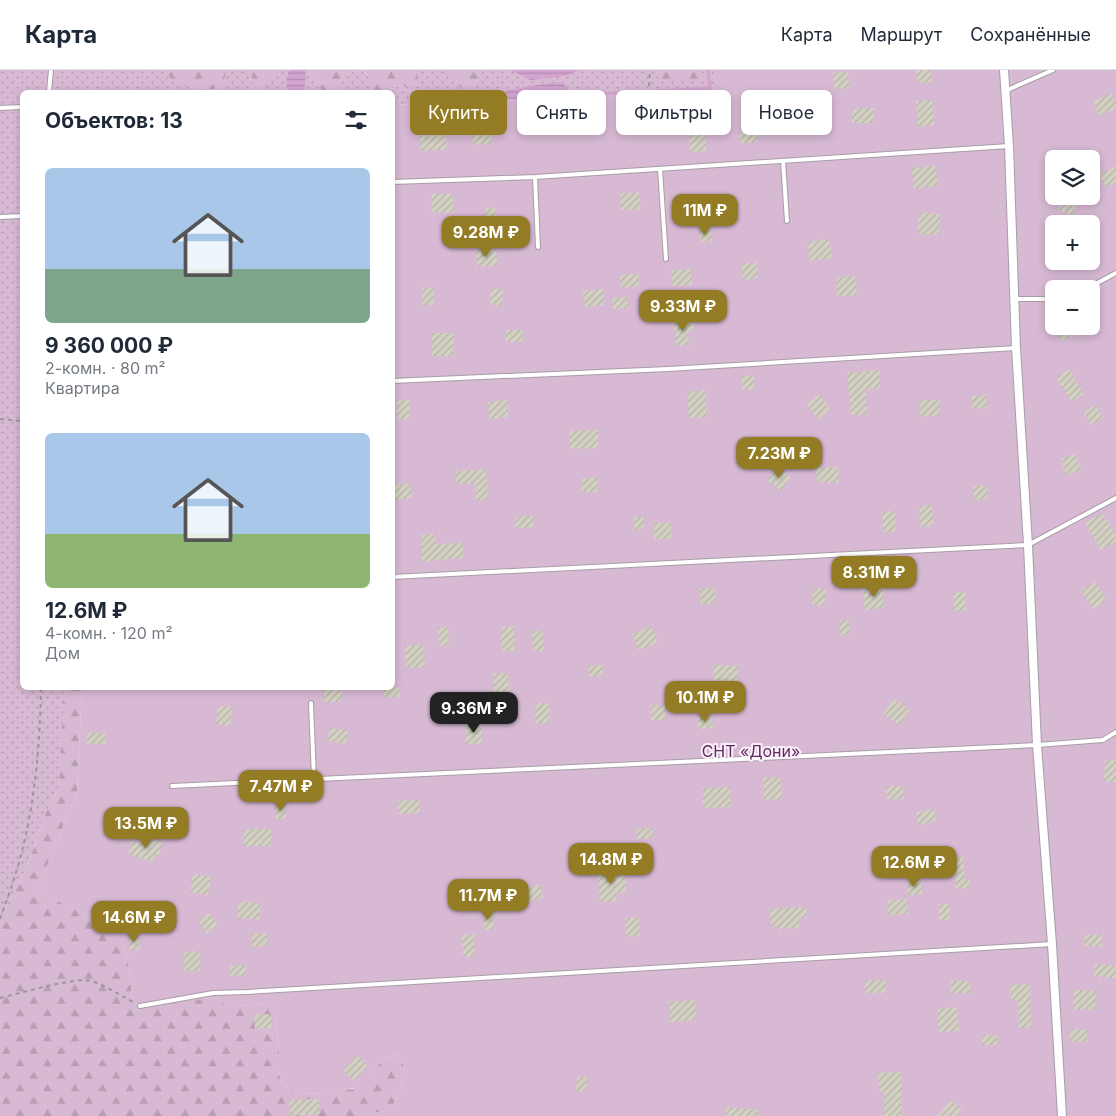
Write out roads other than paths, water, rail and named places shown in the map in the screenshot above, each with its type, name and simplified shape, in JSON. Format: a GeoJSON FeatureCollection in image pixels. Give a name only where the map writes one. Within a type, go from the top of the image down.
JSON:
{"type":"FeatureCollection","features":[{"type":"Feature","properties":{"kind":"street"},"geometry":{"type":"LineString","coordinates":[[1004,70],[1036,745],[1052,944],[1062,1116]]}},
{"type":"Feature","properties":{"kind":"lane"},"geometry":{"type":"LineString","coordinates":[[49,90],[50,70]]}},
{"type":"Feature","properties":{"kind":"lane"},"geometry":{"type":"LineString","coordinates":[[1005,91],[1053,70]]}},
{"type":"Feature","properties":{"kind":"lane"},"geometry":{"type":"LineString","coordinates":[[0,108],[20,107]]}},
{"type":"Feature","properties":{"kind":"lane"},"geometry":{"type":"LineString","coordinates":[[395,182],[535,177],[1009,146]]}},
{"type":"Feature","properties":{"kind":"lane"},"geometry":{"type":"LineString","coordinates":[[783,161],[787,221]]}},
{"type":"Feature","properties":{"kind":"lane"},"geometry":{"type":"LineString","coordinates":[[660,169],[666,258]]}},
{"type":"Feature","properties":{"kind":"lane"},"geometry":{"type":"LineString","coordinates":[[535,177],[538,247]]}},
{"type":"Feature","properties":{"kind":"lane"},"geometry":{"type":"LineString","coordinates":[[0,217],[20,216]]}},
{"type":"Feature","properties":{"kind":"lane"},"geometry":{"type":"LineString","coordinates":[[1100,282],[1116,273]]}},
{"type":"Feature","properties":{"kind":"lane"},"geometry":{"type":"LineString","coordinates":[[1014,299],[1045,299]]}},
{"type":"Feature","properties":{"kind":"lane"},"geometry":{"type":"LineString","coordinates":[[395,381],[668,369],[1016,348]]}},
{"type":"Feature","properties":{"kind":"lane"},"geometry":{"type":"LineString","coordinates":[[395,577],[1028,545],[1116,498]]}},
{"type":"Feature","properties":{"kind":"lane"},"geometry":{"type":"LineString","coordinates":[[311,703],[314,779]]}},
{"type":"Feature","properties":{"kind":"lane"},"geometry":{"type":"LineString","coordinates":[[172,786],[1036,745],[1102,740],[1116,732]]}},
{"type":"Feature","properties":{"kind":"lane"},"geometry":{"type":"LineString","coordinates":[[140,1006],[213,993],[1052,944]]}},
{"type":"Feature","properties":{"kind":"waterway"},"geometry":{"type":"LineString","coordinates":[[674,90],[710,88],[708,70]]}},
{"type":"Feature","properties":{"kind":"waterway"},"geometry":{"type":"LineString","coordinates":[[606,93],[616,93]]}},
{"type":"Feature","properties":{"kind":"park label","name":"СНТ «Дони»"},"geometry":{"type":"Point","coordinates":[751,751]}}]}
